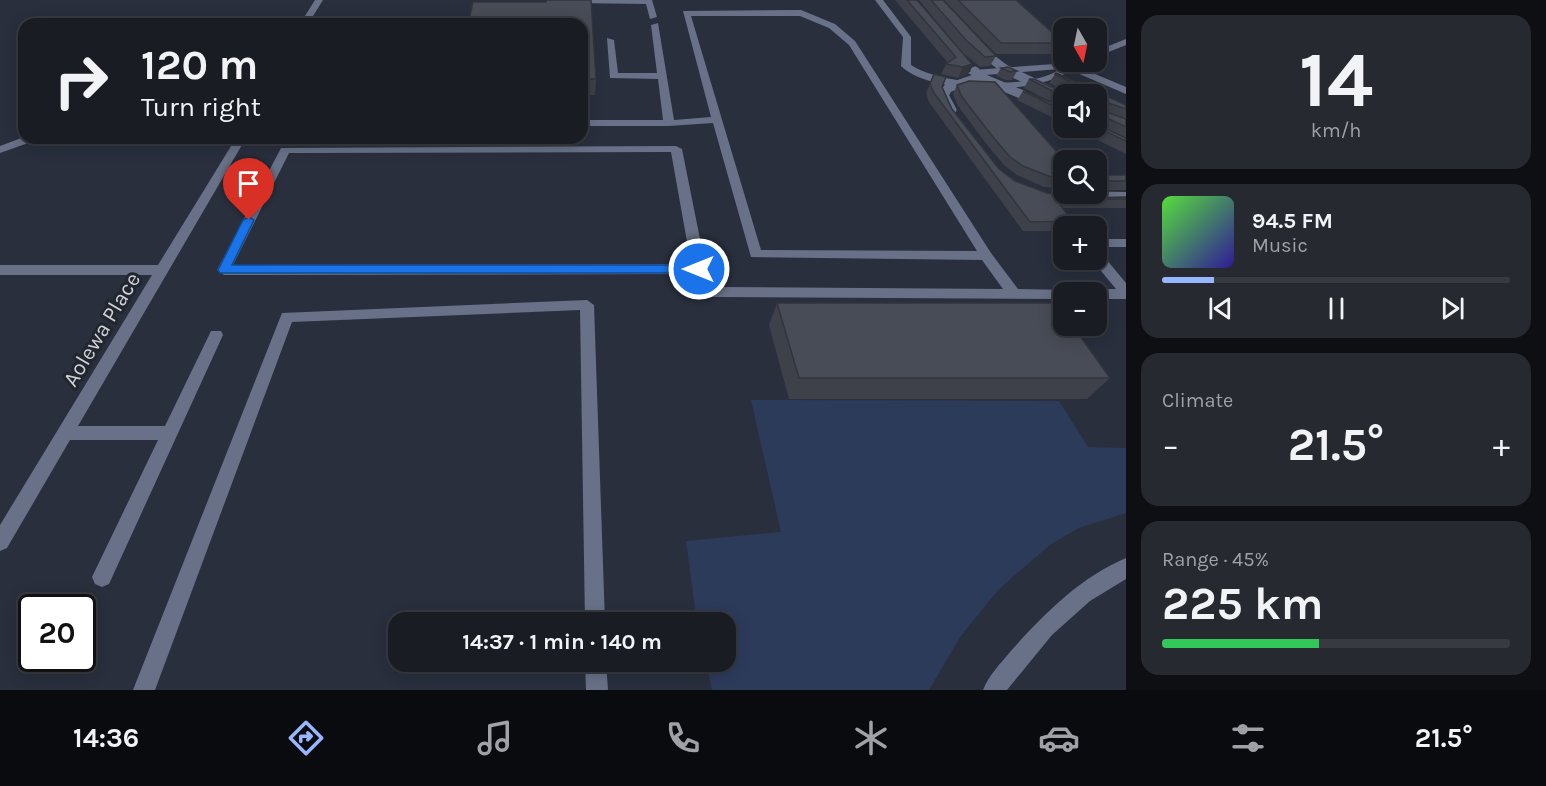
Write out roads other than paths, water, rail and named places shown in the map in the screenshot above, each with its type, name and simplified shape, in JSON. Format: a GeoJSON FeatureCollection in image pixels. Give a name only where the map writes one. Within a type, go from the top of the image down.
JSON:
{"type":"FeatureCollection","features":[{"type":"Feature","properties":{"kind":"street"},"geometry":{"type":"LineString","coordinates":[[308,18],[319,0]]}},
{"type":"Feature","properties":{"kind":"street"},"geometry":{"type":"LineString","coordinates":[[879,0],[907,37],[906,66],[910,71],[922,77],[979,84],[1006,84],[1056,77],[1063,72]]}},
{"type":"Feature","properties":{"kind":"street"},"geometry":{"type":"LineString","coordinates":[[567,1],[650,2],[669,123]]}},
{"type":"Feature","properties":{"kind":"street"},"geometry":{"type":"LineString","coordinates":[[986,256],[756,254],[686,13],[801,13],[822,21],[841,33],[852,44],[986,256],[1014,294]]}},
{"type":"Feature","properties":{"kind":"street"},"geometry":{"type":"LineString","coordinates":[[610,40],[613,76],[662,76]]}},
{"type":"Feature","properties":{"kind":"street"},"geometry":{"type":"LineString","coordinates":[[1107,50],[1126,42]]}},
{"type":"Feature","properties":{"kind":"street"},"geometry":{"type":"LineString","coordinates":[[986,53],[1005,69],[1053,93]]}},
{"type":"Feature","properties":{"kind":"street"},"geometry":{"type":"LineString","coordinates":[[966,64],[980,77],[1033,100]]}},
{"type":"Feature","properties":{"kind":"street"},"geometry":{"type":"LineString","coordinates":[[1089,72],[1126,91]]}},
{"type":"Feature","properties":{"kind":"street"},"geometry":{"type":"LineString","coordinates":[[962,124],[945,100],[945,91],[955,84],[980,77]]}},
{"type":"Feature","properties":{"kind":"street"},"geometry":{"type":"LineString","coordinates":[[588,138],[653,136],[669,123],[717,120]]}},
{"type":"Feature","properties":{"kind":"street"},"geometry":{"type":"LineString","coordinates":[[588,124],[653,136],[676,149],[699,269],[711,292],[1053,294]]}},
{"type":"Feature","properties":{"kind":"street"},"geometry":{"type":"LineString","coordinates":[[0,150],[18,143]]}},
{"type":"Feature","properties":{"kind":"street","name":"Aolewa Place"},"geometry":{"type":"LineString","coordinates":[[0,542],[237,144]]}},
{"type":"Feature","properties":{"kind":"street"},"geometry":{"type":"LineString","coordinates":[[443,144],[285,150],[224,270],[699,269]]}},
{"type":"Feature","properties":{"kind":"street"},"geometry":{"type":"LineString","coordinates":[[1107,197],[1126,198]]}},
{"type":"Feature","properties":{"kind":"street"},"geometry":{"type":"LineString","coordinates":[[1107,243],[1126,243]]}},
{"type":"Feature","properties":{"kind":"street"},"geometry":{"type":"LineString","coordinates":[[2,273],[162,270]]}},
{"type":"Feature","properties":{"kind":"street"},"geometry":{"type":"LineString","coordinates":[[1107,270],[1126,293]]}},
{"type":"Feature","properties":{"kind":"street"},"geometry":{"type":"LineString","coordinates":[[1107,294],[1126,293]]}},
{"type":"Feature","properties":{"kind":"street"},"geometry":{"type":"LineString","coordinates":[[144,690],[287,317],[587,305],[595,612]]}},
{"type":"Feature","properties":{"kind":"street"},"geometry":{"type":"LineString","coordinates":[[102,577],[216,335]]}},
{"type":"Feature","properties":{"kind":"street"},"geometry":{"type":"LineString","coordinates":[[65,433],[170,433]]}},
{"type":"Feature","properties":{"kind":"street"},"geometry":{"type":"LineString","coordinates":[[994,690],[1045,628],[1083,594],[1126,568]]}},
{"type":"Feature","properties":{"kind":"street"},"geometry":{"type":"LineString","coordinates":[[596,672],[597,690]]}}]}
